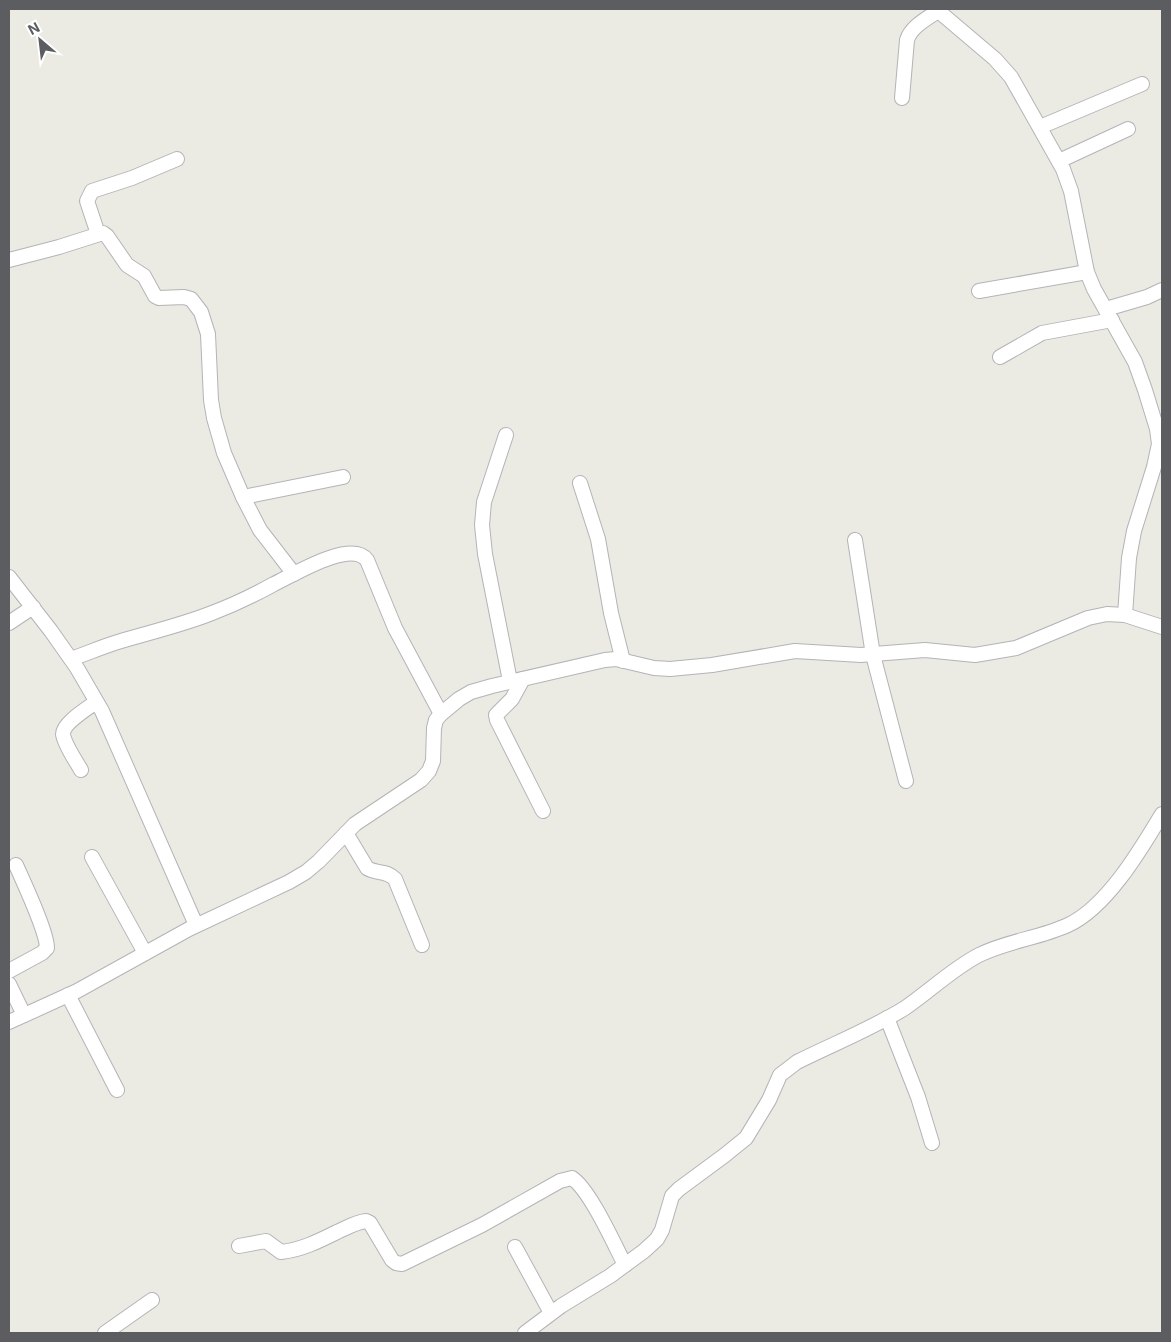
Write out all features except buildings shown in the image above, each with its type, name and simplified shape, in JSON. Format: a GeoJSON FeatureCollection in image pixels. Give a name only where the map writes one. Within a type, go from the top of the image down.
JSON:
{"type":"FeatureCollection","features":[{"type":"Feature","properties":{"kind":"street"},"geometry":{"type":"LineString","coordinates":[[902,98],[906,40],[912,30],[937,10],[995,59],[1011,77],[1059,161],[1072,191],[1087,272],[1135,362],[1157,429],[1159,444],[1154,467],[1134,531],[1129,558],[1126,615]]}},
{"type":"Feature","properties":{"kind":"street"},"geometry":{"type":"LineString","coordinates":[[1040,127],[1142,84]]}},
{"type":"Feature","properties":{"kind":"street"},"geometry":{"type":"LineString","coordinates":[[1059,161],[1128,129]]}},
{"type":"Feature","properties":{"kind":"street"},"geometry":{"type":"LineString","coordinates":[[98,234],[87,201],[92,191],[132,178],[177,159]]}},
{"type":"Feature","properties":{"kind":"street"},"geometry":{"type":"LineString","coordinates":[[9,260],[103,233],[108,236],[127,265],[144,276],[155,296],[159,298],[184,297],[191,299],[201,312],[208,334],[211,400],[224,453],[242,497],[268,542],[294,574]]}},
{"type":"Feature","properties":{"kind":"street"},"geometry":{"type":"LineString","coordinates":[[979,291],[1087,272]]}},
{"type":"Feature","properties":{"kind":"street"},"geometry":{"type":"LineString","coordinates":[[1000,357],[1042,333],[1109,315],[1162,290]]}},
{"type":"Feature","properties":{"kind":"street"},"geometry":{"type":"LineString","coordinates":[[506,435],[484,502],[482,524],[487,566],[516,680],[512,699],[496,715],[543,811]]}},
{"type":"Feature","properties":{"kind":"street"},"geometry":{"type":"LineString","coordinates":[[242,497],[343,477]]}},
{"type":"Feature","properties":{"kind":"street"},"geometry":{"type":"LineString","coordinates":[[580,484],[598,539],[623,661]]}},
{"type":"Feature","properties":{"kind":"street"},"geometry":{"type":"LineString","coordinates":[[855,540],[873,655],[906,781]]}},
{"type":"Feature","properties":{"kind":"street"},"geometry":{"type":"LineString","coordinates":[[71,659],[119,641],[214,613],[331,557],[357,553],[364,556],[367,560],[395,628],[441,714]]}},
{"type":"Feature","properties":{"kind":"street"},"geometry":{"type":"LineString","coordinates":[[9,576],[71,659],[96,702],[196,925]]}},
{"type":"Feature","properties":{"kind":"street"},"geometry":{"type":"LineString","coordinates":[[9,623],[33,607]]}},
{"type":"Feature","properties":{"kind":"street"},"geometry":{"type":"LineString","coordinates":[[9,1022],[68,995],[196,925],[289,882],[306,872],[368,814],[414,786],[425,775],[432,761],[436,720],[459,699],[471,692],[605,660],[670,669],[712,665],[786,651],[873,655],[925,650],[975,655],[1016,648],[1088,618],[1108,614],[1126,615],[1162,627]]}},
{"type":"Feature","properties":{"kind":"street"},"geometry":{"type":"LineString","coordinates":[[81,770],[63,735],[64,729],[74,718],[96,702]]}},
{"type":"Feature","properties":{"kind":"street"},"geometry":{"type":"LineString","coordinates":[[525,1333],[551,1313],[644,1252],[657,1239],[662,1230],[672,1196],[679,1188],[746,1138],[769,1100],[780,1075],[786,1070],[905,1008],[978,956],[994,949],[1041,936],[1069,925],[1085,916],[1096,907],[1113,886],[1144,844],[1162,814]]}},
{"type":"Feature","properties":{"kind":"street"},"geometry":{"type":"LineString","coordinates":[[346,833],[367,868],[371,871],[391,874],[395,879],[422,946]]}},
{"type":"Feature","properties":{"kind":"street"},"geometry":{"type":"LineString","coordinates":[[92,857],[144,953]]}},
{"type":"Feature","properties":{"kind":"street"},"geometry":{"type":"LineString","coordinates":[[9,971],[42,953],[47,948],[42,929],[16,865]]}},
{"type":"Feature","properties":{"kind":"street"},"geometry":{"type":"LineString","coordinates":[[9,984],[24,1015]]}},
{"type":"Feature","properties":{"kind":"street"},"geometry":{"type":"LineString","coordinates":[[68,995],[117,1090]]}},
{"type":"Feature","properties":{"kind":"street"},"geometry":{"type":"LineString","coordinates":[[887,1018],[918,1097],[932,1143]]}},
{"type":"Feature","properties":{"kind":"street"},"geometry":{"type":"LineString","coordinates":[[239,1246],[266,1241],[281,1252],[288,1251],[316,1242],[366,1221],[373,1227],[392,1260],[402,1264],[482,1225],[560,1181],[572,1178],[577,1181],[588,1195],[625,1265]]}},
{"type":"Feature","properties":{"kind":"street"},"geometry":{"type":"LineString","coordinates":[[515,1247],[551,1313]]}},
{"type":"Feature","properties":{"kind":"street"},"geometry":{"type":"LineString","coordinates":[[105,1333],[152,1300]]}}]}
